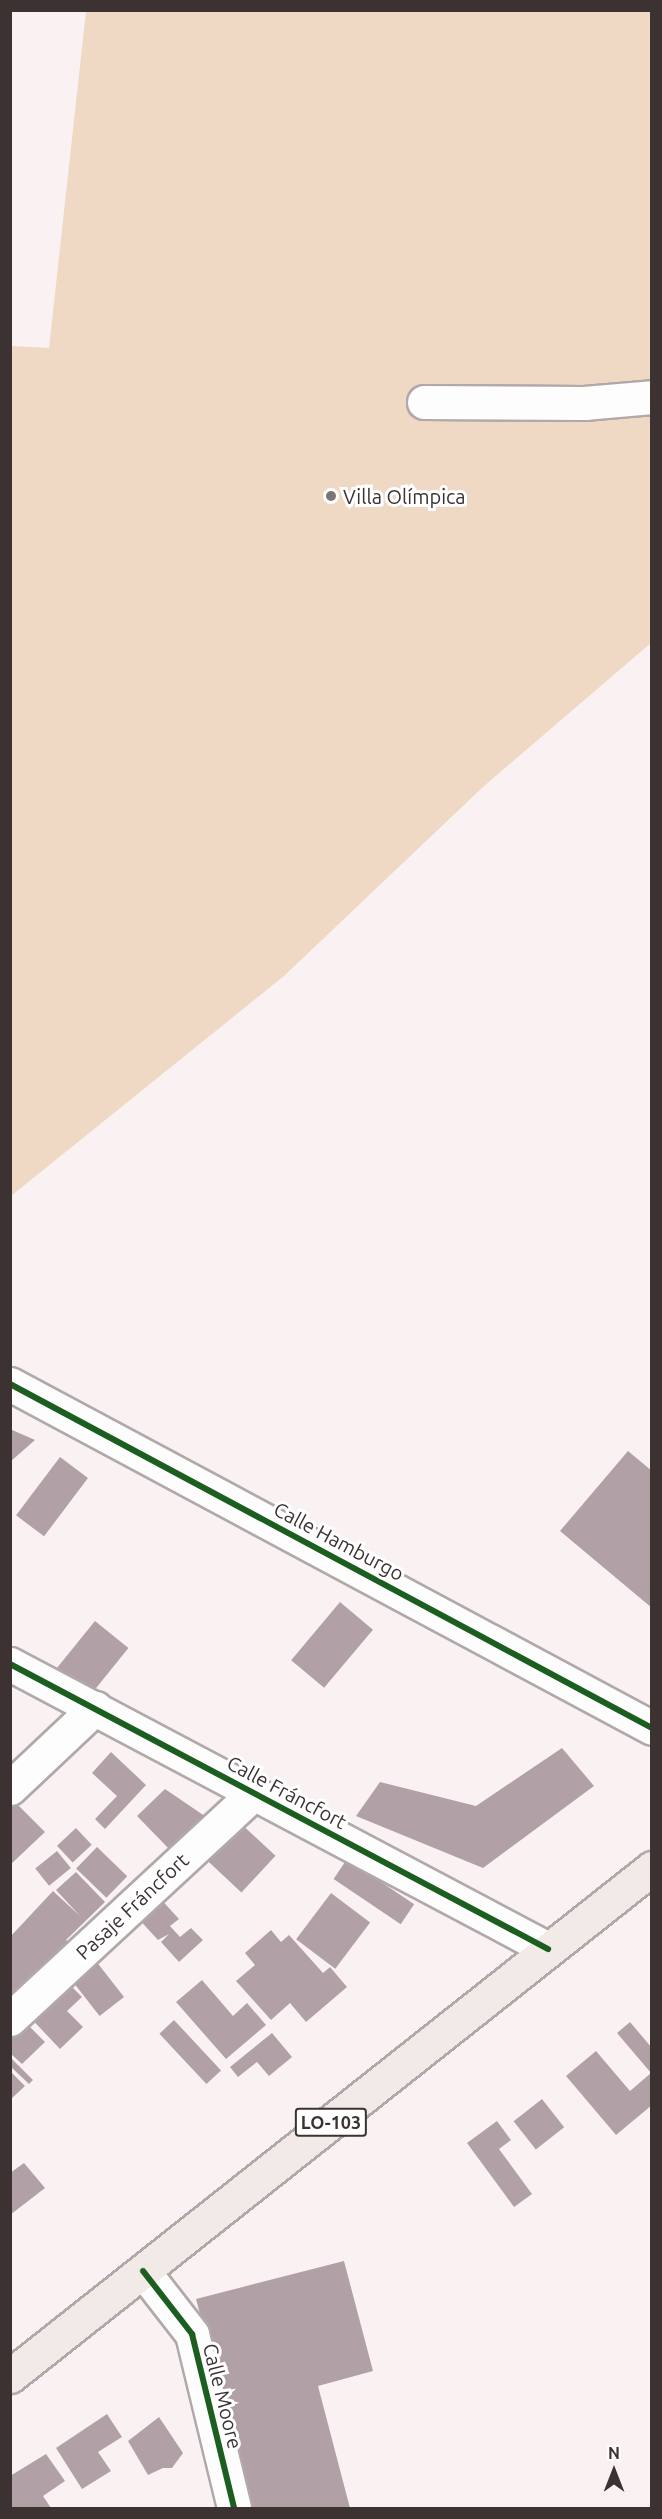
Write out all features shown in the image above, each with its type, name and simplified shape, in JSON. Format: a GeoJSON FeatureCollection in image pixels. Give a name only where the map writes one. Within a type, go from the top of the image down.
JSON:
{"type":"FeatureCollection","features":[{"type":"Feature","properties":{"kind":"main road","name":"LO-103"},"geometry":{"type":"LineString","coordinates":[[10,2376],[651,1868]]}},
{"type":"Feature","properties":{"kind":"street"},"geometry":{"type":"LineString","coordinates":[[424,402],[584,403],[651,397]]}},
{"type":"Feature","properties":{"kind":"street","name":"Calle Hamburgo"},"geometry":{"type":"LineString","coordinates":[[10,1384],[651,1728]]}},
{"type":"Feature","properties":{"kind":"street","name":"Calle Fráncfort"},"geometry":{"type":"LineString","coordinates":[[10,1664],[548,1949]]}},
{"type":"Feature","properties":{"kind":"street"},"geometry":{"type":"LineString","coordinates":[[10,1788],[95,1708]]}},
{"type":"Feature","properties":{"kind":"street","name":"Pasaje Fráncfort"},"geometry":{"type":"LineString","coordinates":[[10,2019],[254,1793]]}},
{"type":"Feature","properties":{"kind":"street","name":"Calle Moore"},"geometry":{"type":"LineString","coordinates":[[143,2271],[192,2334],[234,2508]]}},
{"type":"Feature","properties":{"kind":"shaded area","name":"Villa Olímpica"},"geometry":{"type":"Polygon","coordinates":[[[86,11],[651,11],[651,643],[483,787],[284,976],[11,1196],[11,346],[49,348],[86,11]]]}},
{"type":"Feature","properties":{"kind":"building"},"geometry":{"type":"Polygon","coordinates":[[[10,1429],[35,1440],[10,1462],[10,1429]]]}},
{"type":"Feature","properties":{"kind":"building"},"geometry":{"type":"Polygon","coordinates":[[[628,1451],[652,1471],[652,1608],[560,1531],[628,1451]]]}},
{"type":"Feature","properties":{"kind":"building"},"geometry":{"type":"Polygon","coordinates":[[[60,1457],[88,1478],[44,1536],[16,1515],[60,1457]]]}},
{"type":"Feature","properties":{"kind":"building"},"geometry":{"type":"Polygon","coordinates":[[[340,1602],[373,1630],[324,1688],[291,1660],[340,1602]]]}},
{"type":"Feature","properties":{"kind":"building"},"geometry":{"type":"Polygon","coordinates":[[[95,1621],[128,1648],[86,1700],[53,1673],[95,1621]]]}},
{"type":"Feature","properties":{"kind":"building"},"geometry":{"type":"Polygon","coordinates":[[[562,1748],[594,1786],[483,1868],[356,1816],[380,1782],[476,1806],[562,1748]]]}},
{"type":"Feature","properties":{"kind":"building"},"geometry":{"type":"Polygon","coordinates":[[[111,1752],[146,1785],[105,1829],[95,1819],[117,1796],[92,1773],[111,1752]]]}},
{"type":"Feature","properties":{"kind":"building"},"geometry":{"type":"Polygon","coordinates":[[[165,1789],[212,1821],[173,1853],[137,1816],[165,1789]]]}},
{"type":"Feature","properties":{"kind":"building"},"geometry":{"type":"Polygon","coordinates":[[[10,1797],[45,1832],[10,1865],[10,1797]]]}},
{"type":"Feature","properties":{"kind":"building"},"geometry":{"type":"Polygon","coordinates":[[[236,1819],[275,1856],[241,1892],[202,1856],[236,1819]]]}},
{"type":"Feature","properties":{"kind":"building"},"geometry":{"type":"Polygon","coordinates":[[[76,1828],[92,1845],[73,1863],[57,1846],[76,1828]]]}},
{"type":"Feature","properties":{"kind":"building"},"geometry":{"type":"Polygon","coordinates":[[[97,1847],[127,1876],[106,1898],[76,1869],[97,1847]]]}},
{"type":"Feature","properties":{"kind":"building"},"geometry":{"type":"Polygon","coordinates":[[[57,1851],[71,1868],[49,1886],[35,1869],[57,1851]]]}},
{"type":"Feature","properties":{"kind":"building"},"geometry":{"type":"Polygon","coordinates":[[[347,1859],[414,1904],[401,1924],[334,1879],[347,1859]]]}},
{"type":"Feature","properties":{"kind":"building"},"geometry":{"type":"Polygon","coordinates":[[[76,1872],[105,1902],[66,1940],[78,1950],[10,2019],[10,1937],[53,1891],[80,1916],[56,1890],[76,1872]]]}},
{"type":"Feature","properties":{"kind":"building"},"geometry":{"type":"Polygon","coordinates":[[[331,1893],[370,1922],[335,1969],[296,1939],[331,1893]]]}},
{"type":"Feature","properties":{"kind":"building"},"geometry":{"type":"Polygon","coordinates":[[[156,1894],[179,1919],[170,1926],[180,1937],[191,1928],[203,1940],[179,1962],[161,1942],[169,1934],[158,1940],[134,1914],[156,1894]]]}},
{"type":"Feature","properties":{"kind":"building"},"geometry":{"type":"Polygon","coordinates":[[[271,1930],[281,1942],[289,1935],[323,1973],[330,1967],[347,1987],[306,2022],[290,2003],[271,2020],[236,1981],[255,1965],[245,1953],[271,1930]]]}},
{"type":"Feature","properties":{"kind":"building"},"geometry":{"type":"Polygon","coordinates":[[[92,1956],[124,1997],[100,2016],[68,1975],[92,1956]]]}},
{"type":"Feature","properties":{"kind":"building"},"geometry":{"type":"Polygon","coordinates":[[[63,1978],[82,1997],[67,2011],[83,2027],[60,2049],[26,2013],[63,1978]]]}},
{"type":"Feature","properties":{"kind":"building"},"geometry":{"type":"Polygon","coordinates":[[[202,1980],[233,2016],[247,2003],[266,2025],[226,2059],[176,2002],[202,1980]]]}},
{"type":"Feature","properties":{"kind":"building"},"geometry":{"type":"Polygon","coordinates":[[[20,2017],[45,2042],[22,2064],[10,2053],[10,2026],[20,2017]]]}},
{"type":"Feature","properties":{"kind":"building"},"geometry":{"type":"Polygon","coordinates":[[[174,2020],[221,2070],[206,2084],[159,2034],[174,2020]]]}},
{"type":"Feature","properties":{"kind":"building"},"geometry":{"type":"Polygon","coordinates":[[[630,2022],[652,2048],[652,2105],[616,2135],[566,2076],[596,2051],[630,2091],[651,2073],[617,2033],[630,2022]]]}},
{"type":"Feature","properties":{"kind":"building"},"geometry":{"type":"Polygon","coordinates":[[[272,2033],[292,2057],[269,2076],[257,2062],[238,2077],[230,2067],[272,2033]]]}},
{"type":"Feature","properties":{"kind":"building"},"geometry":{"type":"Polygon","coordinates":[[[10,2057],[33,2080],[29,2084],[10,2066],[10,2057]]]}},
{"type":"Feature","properties":{"kind":"building"},"geometry":{"type":"Polygon","coordinates":[[[10,2071],[25,2086],[10,2100],[10,2071]]]}},
{"type":"Feature","properties":{"kind":"building"},"geometry":{"type":"Polygon","coordinates":[[[542,2099],[564,2127],[536,2150],[514,2121],[542,2099]]]}},
{"type":"Feature","properties":{"kind":"building"},"geometry":{"type":"Polygon","coordinates":[[[497,2121],[511,2140],[499,2149],[532,2194],[514,2207],[467,2143],[497,2121]]]}},
{"type":"Feature","properties":{"kind":"building"},"geometry":{"type":"Polygon","coordinates":[[[24,2163],[45,2188],[10,2215],[10,2173],[24,2163]]]}},
{"type":"Feature","properties":{"kind":"building"},"geometry":{"type":"Polygon","coordinates":[[[344,2261],[373,2371],[318,2386],[350,2508],[251,2508],[196,2299],[344,2261]]]}},
{"type":"Feature","properties":{"kind":"building"},"geometry":{"type":"Polygon","coordinates":[[[107,2414],[122,2437],[98,2452],[111,2471],[82,2489],[56,2448],[107,2414]]]}},
{"type":"Feature","properties":{"kind":"building"},"geometry":{"type":"Polygon","coordinates":[[[159,2417],[183,2453],[172,2468],[163,2468],[148,2475],[128,2441],[159,2417]]]}},
{"type":"Feature","properties":{"kind":"building"},"geometry":{"type":"Polygon","coordinates":[[[46,2454],[65,2481],[43,2496],[51,2508],[10,2508],[10,2476],[46,2454]]]}},
{"type":"Feature","properties":{"kind":"cycle path"},"geometry":{"type":"LineString","coordinates":[[10,1384],[652,1728]]}},
{"type":"Feature","properties":{"kind":"cycle path"},"geometry":{"type":"LineString","coordinates":[[10,1664],[548,1949]]}},
{"type":"Feature","properties":{"kind":"cycle path"},"geometry":{"type":"LineString","coordinates":[[143,2271],[192,2334],[234,2508]]}},
{"type":"Feature","properties":{"kind":"place","name":"Villa Olímpica"},"geometry":{"type":"Point","coordinates":[331,496]}}]}
